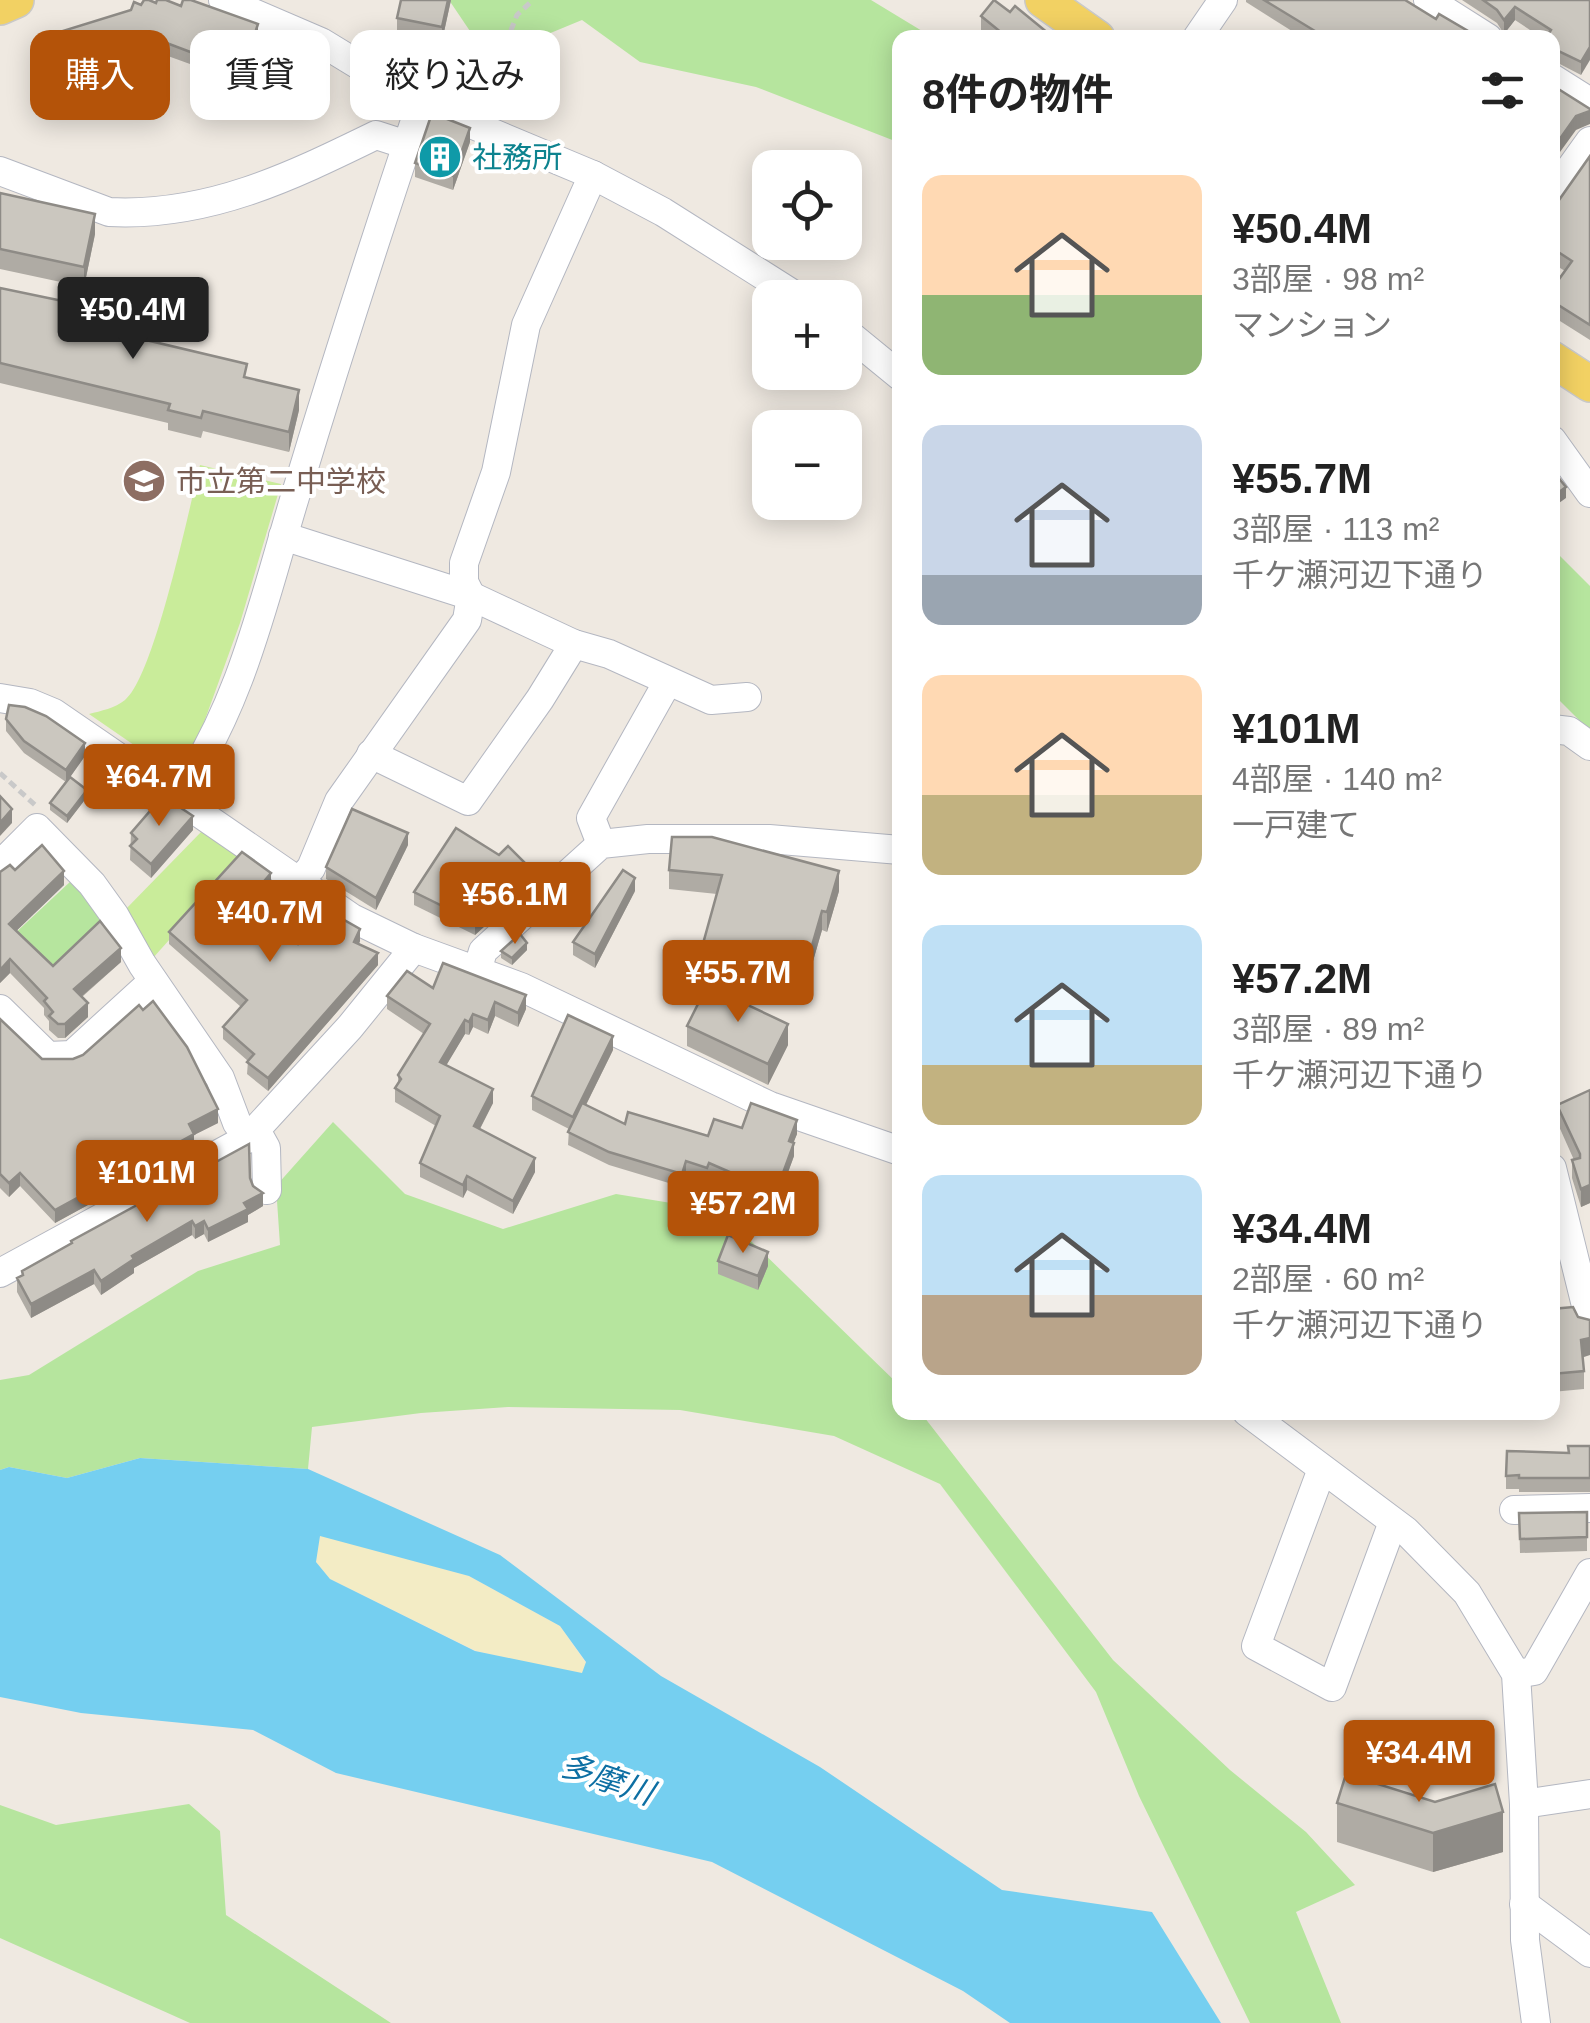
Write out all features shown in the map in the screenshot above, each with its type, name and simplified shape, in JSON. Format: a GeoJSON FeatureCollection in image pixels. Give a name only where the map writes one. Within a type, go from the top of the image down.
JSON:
{"type":"FeatureCollection","features":[{"type":"Feature","properties":{"kind":"main road"},"geometry":{"type":"LineString","coordinates":[[0,7],[16,0]]}},
{"type":"Feature","properties":{"kind":"main road"},"geometry":{"type":"LineString","coordinates":[[1043,0],[1085,30]]}},
{"type":"Feature","properties":{"kind":"main road"},"geometry":{"type":"LineString","coordinates":[[1560,364],[1590,384]]}},
{"type":"Feature","properties":{"kind":"street"},"geometry":{"type":"LineString","coordinates":[[223,0],[322,42],[350,59]]}},
{"type":"Feature","properties":{"kind":"street"},"geometry":{"type":"LineString","coordinates":[[1203,30],[1224,0]]}},
{"type":"Feature","properties":{"kind":"street"},"geometry":{"type":"LineString","coordinates":[[1428,0],[1475,30]]}},
{"type":"Feature","properties":{"kind":"street"},"geometry":{"type":"LineString","coordinates":[[1560,83],[1590,102]]}},
{"type":"Feature","properties":{"kind":"street"},"geometry":{"type":"LineString","coordinates":[[177,797],[198,767],[238,686],[367,260],[415,120]]}},
{"type":"Feature","properties":{"kind":"street"},"geometry":{"type":"LineString","coordinates":[[461,120],[593,175],[663,212],[771,280]]}},
{"type":"Feature","properties":{"kind":"street"},"geometry":{"type":"LineString","coordinates":[[0,171],[109,212],[127,213],[201,206],[282,181],[376,135],[407,145]]}},
{"type":"Feature","properties":{"kind":"street"},"geometry":{"type":"LineString","coordinates":[[1560,183],[1590,141]]}},
{"type":"Feature","properties":{"kind":"street"},"geometry":{"type":"LineString","coordinates":[[256,928],[311,868],[339,802],[466,620],[471,596],[464,582],[464,563],[496,472],[526,325],[593,175]]}},
{"type":"Feature","properties":{"kind":"street"},"geometry":{"type":"LineString","coordinates":[[862,345],[892,369]]}},
{"type":"Feature","properties":{"kind":"street"},"geometry":{"type":"LineString","coordinates":[[1560,451],[1590,493]]}},
{"type":"Feature","properties":{"kind":"street"},"geometry":{"type":"LineString","coordinates":[[283,536],[471,596],[574,644],[609,654],[711,700],[747,697]]}},
{"type":"Feature","properties":{"kind":"street"},"geometry":{"type":"LineString","coordinates":[[371,754],[468,800],[574,644]]}},
{"type":"Feature","properties":{"kind":"street"},"geometry":{"type":"LineString","coordinates":[[601,844],[591,818],[668,683]]}},
{"type":"Feature","properties":{"kind":"street"},"geometry":{"type":"LineString","coordinates":[[0,698],[30,702],[54,713],[352,918],[414,948],[521,987],[770,1106],[892,1149]]}},
{"type":"Feature","properties":{"kind":"street"},"geometry":{"type":"LineString","coordinates":[[1560,730],[1569,731],[1590,746]]}},
{"type":"Feature","properties":{"kind":"street"},"geometry":{"type":"LineString","coordinates":[[0,865],[37,828],[92,884],[220,1078],[237,1123],[248,1138],[261,1139],[266,1148],[267,1190]]}},
{"type":"Feature","properties":{"kind":"street"},"geometry":{"type":"LineString","coordinates":[[477,971],[484,951],[601,844],[648,839],[769,839],[892,846]]}},
{"type":"Feature","properties":{"kind":"street"},"geometry":{"type":"LineString","coordinates":[[0,1273],[248,1138],[350,1027],[414,948]]}},
{"type":"Feature","properties":{"kind":"street"},"geometry":{"type":"LineString","coordinates":[[0,1009],[48,1056],[72,1055],[153,981]]}},
{"type":"Feature","properties":{"kind":"street"},"geometry":{"type":"LineString","coordinates":[[1563,1258],[1590,1322]]}},
{"type":"Feature","properties":{"kind":"street"},"geometry":{"type":"LineString","coordinates":[[1258,1420],[1393,1522],[1467,1593],[1516,1674],[1524,1804],[1524,1904],[1536,2023]]}},
{"type":"Feature","properties":{"kind":"street"},"geometry":{"type":"LineString","coordinates":[[1322,1469],[1256,1646],[1332,1687],[1393,1522]]}},
{"type":"Feature","properties":{"kind":"street"},"geometry":{"type":"LineString","coordinates":[[1514,1510],[1590,1508]]}},
{"type":"Feature","properties":{"kind":"street"},"geometry":{"type":"LineString","coordinates":[[1516,1674],[1534,1671],[1590,1574]]}},
{"type":"Feature","properties":{"kind":"street"},"geometry":{"type":"LineString","coordinates":[[1524,1804],[1590,1794]]}},
{"type":"Feature","properties":{"kind":"street"},"geometry":{"type":"LineString","coordinates":[[1524,1904],[1590,1952]]}},
{"type":"Feature","properties":{"kind":"path"},"geometry":{"type":"LineString","coordinates":[[473,125],[517,14],[533,0]]}},
{"type":"Feature","properties":{"kind":"path"},"geometry":{"type":"LineString","coordinates":[[0,773],[41,811],[37,828]]}},
{"type":"Feature","properties":{"kind":"green space"},"geometry":{"type":"Polygon","coordinates":[[[449,0],[871,0],[920,30],[892,30],[892,140],[756,87],[640,62],[582,20],[558,30],[469,30],[449,0]]]}},
{"type":"Feature","properties":{"kind":"green space"},"geometry":{"type":"Polygon","coordinates":[[[200,465],[281,484],[240,623],[190,761],[176,774],[89,714],[125,700],[136,685],[159,627],[200,465]]]}},
{"type":"Feature","properties":{"kind":"green space"},"geometry":{"type":"Polygon","coordinates":[[[1560,556],[1590,586],[1590,731],[1560,701],[1560,556]]]}},
{"type":"Feature","properties":{"kind":"green space"},"geometry":{"type":"Polygon","coordinates":[[[203,830],[243,858],[152,959],[124,911],[203,830]]]}},
{"type":"Feature","properties":{"kind":"green space"},"geometry":{"type":"Polygon","coordinates":[[[71,881],[105,924],[47,974],[11,937],[71,881]]]}},
{"type":"Feature","properties":{"kind":"green space"},"geometry":{"type":"Polygon","coordinates":[[[333,1122],[405,1194],[503,1229],[616,1194],[720,1211],[892,1378],[892,1420],[926,1420],[1113,1660],[1230,1770],[1306,1832],[1355,1885],[1296,1912],[1341,2023],[1250,2023],[1139,1796],[1096,1692],[940,1484],[834,1436],[680,1410],[508,1407],[312,1427],[308,1469],[140,1458],[67,1478],[9,1467],[0,1470],[0,1380],[29,1375],[198,1271],[280,1245],[276,1186],[333,1122]]]}},
{"type":"Feature","properties":{"kind":"green space"},"geometry":{"type":"Polygon","coordinates":[[[189,1804],[220,1831],[226,1915],[391,2023],[190,2023],[0,1938],[0,1805],[56,1825],[189,1804]]]}},
{"type":"Feature","properties":{"kind":"sand"},"geometry":{"type":"Polygon","coordinates":[[[320,1535],[469,1576],[560,1626],[586,1663],[582,1674],[476,1651],[330,1579],[316,1562],[320,1535]]]}},
{"type":"Feature","properties":{"kind":"water","name":"多摩川"},"geometry":{"type":"Polygon","coordinates":[[[140,1458],[308,1469],[500,1555],[661,1676],[820,1767],[1002,1890],[1152,1912],[1221,2023],[1010,2023],[963,1991],[712,1862],[336,1773],[253,1730],[81,1713],[0,1697],[0,1470],[9,1467],[67,1478],[140,1458]],[[320,1536],[316,1562],[330,1579],[475,1651],[582,1673],[586,1662],[560,1626],[469,1576],[320,1536]]]}},
{"type":"Feature","properties":{"kind":"building"},"geometry":{"type":"Polygon","coordinates":[[[144,0],[166,0],[181,6],[183,0],[191,0],[258,24],[256,30],[190,30],[190,52],[170,44],[170,30],[66,30],[131,10],[134,2],[141,5],[144,0]]]}},
{"type":"Feature","properties":{"kind":"building"},"geometry":{"type":"Polygon","coordinates":[[[401,0],[448,0],[442,27],[397,18],[401,0]]]}},
{"type":"Feature","properties":{"kind":"building"},"geometry":{"type":"Polygon","coordinates":[[[994,0],[1010,12],[1015,6],[1044,30],[998,30],[981,16],[994,0]]]}},
{"type":"Feature","properties":{"kind":"building"},"geometry":{"type":"Polygon","coordinates":[[[1264,0],[1405,0],[1436,19],[1439,14],[1466,30],[1313,30],[1264,0]]]}},
{"type":"Feature","properties":{"kind":"building"},"geometry":{"type":"Polygon","coordinates":[[[1483,0],[1590,0],[1590,47],[1581,62],[1560,52],[1560,30],[1551,30],[1515,7],[1504,20],[1483,0]]]}},
{"type":"Feature","properties":{"kind":"building"},"geometry":{"type":"Polygon","coordinates":[[[1560,90],[1590,109],[1576,116],[1560,139],[1560,90]]]}},
{"type":"Feature","properties":{"kind":"building","name":"社務所"},"geometry":{"type":"Polygon","coordinates":[[[430,120],[450,120],[470,128],[453,176],[415,163],[430,120]]]}},
{"type":"Feature","properties":{"kind":"building"},"geometry":{"type":"Polygon","coordinates":[[[1590,156],[1590,325],[1560,306],[1560,278],[1572,261],[1560,253],[1560,199],[1590,156]]]}},
{"type":"Feature","properties":{"kind":"building"},"geometry":{"type":"Polygon","coordinates":[[[0,193],[95,214],[84,267],[0,249],[0,193]]]}},
{"type":"Feature","properties":{"kind":"building"},"geometry":{"type":"Polygon","coordinates":[[[0,288],[130,315],[126,332],[247,364],[244,377],[299,390],[289,432],[203,411],[201,418],[168,410],[170,404],[0,363],[0,288]]]}},
{"type":"Feature","properties":{"kind":"building"},"geometry":{"type":"Polygon","coordinates":[[[9,705],[46,716],[85,743],[66,770],[24,741],[6,719],[9,705]]]}},
{"type":"Feature","properties":{"kind":"building"},"geometry":{"type":"Polygon","coordinates":[[[70,777],[87,790],[67,816],[50,803],[70,777]]]}},
{"type":"Feature","properties":{"kind":"building"},"geometry":{"type":"Polygon","coordinates":[[[0,796],[12,809],[0,823],[0,796]]]}},
{"type":"Feature","properties":{"kind":"building"},"geometry":{"type":"Polygon","coordinates":[[[163,796],[193,816],[151,864],[130,846],[137,839],[131,833],[163,796]]]}},
{"type":"Feature","properties":{"kind":"building"},"geometry":{"type":"Polygon","coordinates":[[[352,809],[408,833],[376,898],[326,867],[352,809]]]}},
{"type":"Feature","properties":{"kind":"building"},"geometry":{"type":"Polygon","coordinates":[[[456,828],[499,855],[508,846],[532,870],[475,922],[414,892],[456,828]]]}},
{"type":"Feature","properties":{"kind":"building"},"geometry":{"type":"Polygon","coordinates":[[[672,837],[712,837],[839,871],[827,912],[822,911],[802,980],[701,951],[722,875],[669,870],[672,837]]]}},
{"type":"Feature","properties":{"kind":"building"},"geometry":{"type":"Polygon","coordinates":[[[42,845],[64,871],[9,924],[53,966],[100,921],[121,948],[74,989],[88,1003],[65,1024],[58,1024],[49,1016],[53,1012],[44,1001],[47,998],[10,959],[0,970],[0,872],[10,865],[15,870],[42,845]]]}},
{"type":"Feature","properties":{"kind":"building"},"geometry":{"type":"Polygon","coordinates":[[[242,852],[271,873],[239,911],[245,929],[260,932],[275,921],[298,944],[310,930],[314,934],[330,912],[360,929],[354,942],[378,953],[268,1078],[247,1062],[254,1054],[223,1027],[247,1000],[169,932],[242,852]]]}},
{"type":"Feature","properties":{"kind":"building"},"geometry":{"type":"Polygon","coordinates":[[[623,870],[635,878],[595,954],[573,942],[623,870]]]}},
{"type":"Feature","properties":{"kind":"building"},"geometry":{"type":"Polygon","coordinates":[[[520,934],[527,943],[512,958],[501,951],[520,934]]]}},
{"type":"Feature","properties":{"kind":"building"},"geometry":{"type":"Polygon","coordinates":[[[443,963],[526,995],[518,1013],[495,1002],[488,1020],[473,1014],[469,1022],[465,1020],[440,1062],[493,1089],[474,1126],[535,1158],[513,1201],[467,1176],[463,1185],[420,1163],[440,1116],[395,1088],[401,1079],[398,1075],[430,1024],[387,996],[407,971],[433,988],[443,963]]]}},
{"type":"Feature","properties":{"kind":"building"},"geometry":{"type":"Polygon","coordinates":[[[707,986],[788,1024],[768,1064],[687,1026],[707,986]]]}},
{"type":"Feature","properties":{"kind":"building"},"geometry":{"type":"Polygon","coordinates":[[[153,1001],[187,1047],[218,1109],[189,1124],[194,1134],[55,1210],[20,1173],[9,1183],[0,1174],[0,1019],[42,1059],[73,1059],[83,1055],[139,1005],[143,1010],[153,1001]]]}},
{"type":"Feature","properties":{"kind":"building"},"geometry":{"type":"Polygon","coordinates":[[[568,1015],[613,1036],[573,1117],[532,1096],[568,1015]]]}},
{"type":"Feature","properties":{"kind":"building"},"geometry":{"type":"Polygon","coordinates":[[[1590,1090],[1590,1185],[1581,1189],[1572,1160],[1580,1158],[1580,1154],[1560,1104],[1590,1090]]]}},
{"type":"Feature","properties":{"kind":"building"},"geometry":{"type":"Polygon","coordinates":[[[582,1103],[625,1124],[628,1112],[708,1136],[714,1119],[742,1128],[751,1103],[797,1120],[789,1141],[794,1143],[776,1192],[709,1163],[707,1168],[686,1161],[682,1174],[609,1152],[568,1132],[582,1103]]]}},
{"type":"Feature","properties":{"kind":"building"},"geometry":{"type":"Polygon","coordinates":[[[249,1144],[250,1178],[263,1193],[244,1203],[248,1209],[208,1229],[204,1221],[195,1226],[192,1221],[132,1256],[134,1259],[101,1281],[94,1270],[31,1304],[17,1278],[23,1275],[22,1271],[249,1144]]]}},
{"type":"Feature","properties":{"kind":"building"},"geometry":{"type":"Polygon","coordinates":[[[728,1235],[768,1252],[758,1276],[718,1261],[728,1235]]]}},
{"type":"Feature","properties":{"kind":"building"},"geometry":{"type":"Polygon","coordinates":[[[1573,1307],[1578,1317],[1590,1320],[1590,1338],[1581,1340],[1584,1371],[1560,1373],[1560,1308],[1573,1307]]]}},
{"type":"Feature","properties":{"kind":"building"},"geometry":{"type":"Polygon","coordinates":[[[1568,1446],[1590,1446],[1590,1478],[1506,1476],[1507,1451],[1569,1453],[1568,1446]]]}},
{"type":"Feature","properties":{"kind":"building"},"geometry":{"type":"Polygon","coordinates":[[[1587,1512],[1587,1537],[1520,1539],[1519,1513],[1587,1512]]]}},
{"type":"Feature","properties":{"kind":"building"},"geometry":{"type":"Polygon","coordinates":[[[1346,1774],[1435,1802],[1495,1784],[1503,1812],[1433,1833],[1337,1803],[1346,1774]]]}},
{"type":"Feature","properties":{"kind":"place","name":"社務所"},"geometry":{"type":"Point","coordinates":[440,157]}},
{"type":"Feature","properties":{"kind":"place","name":"市立第二中学校"},"geometry":{"type":"Point","coordinates":[144,481]}}]}
